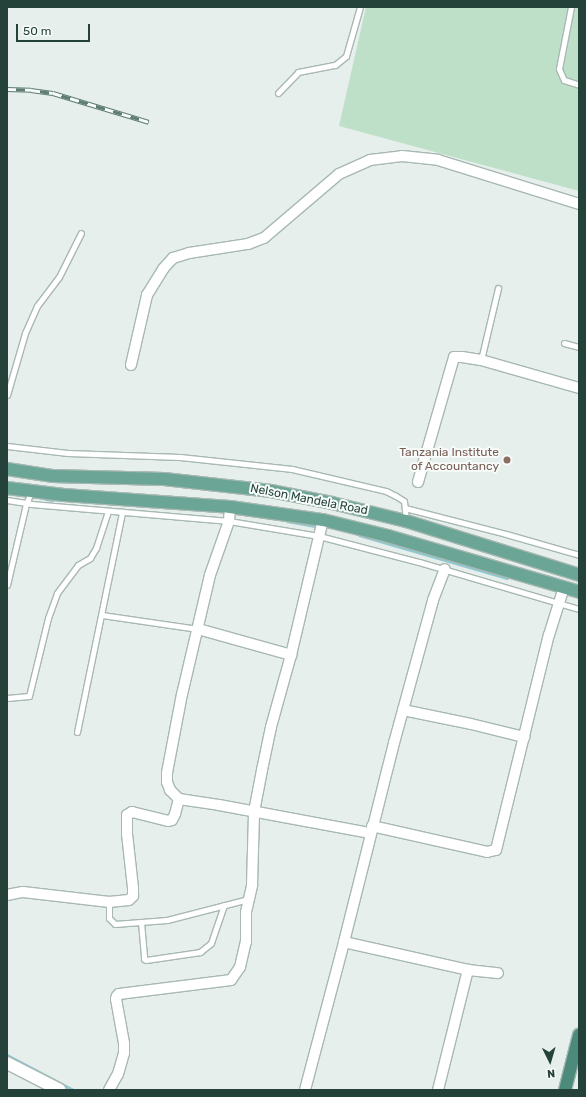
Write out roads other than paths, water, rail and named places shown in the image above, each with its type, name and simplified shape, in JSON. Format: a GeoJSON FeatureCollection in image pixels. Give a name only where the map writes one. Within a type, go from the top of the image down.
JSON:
{"type":"FeatureCollection","features":[{"type":"Feature","properties":{"kind":"highway"},"geometry":{"type":"LineString","coordinates":[[567,1090],[579,1035]]}},
{"type":"Feature","properties":{"kind":"highway"},"geometry":{"type":"LineString","coordinates":[[567,1090],[579,1066]]}},
{"type":"Feature","properties":{"kind":"main road","name":"Nelson Mandela Road"},"geometry":{"type":"LineString","coordinates":[[7,468],[53,476],[164,480],[271,490],[332,503],[406,522],[579,575]]}},
{"type":"Feature","properties":{"kind":"main road","name":"Nelson Mandela Road"},"geometry":{"type":"LineString","coordinates":[[7,488],[230,507],[323,520],[388,536],[579,592]]}},
{"type":"Feature","properties":{"kind":"street"},"geometry":{"type":"LineString","coordinates":[[131,365],[147,295],[163,269],[173,258],[189,253],[248,244],[264,238],[339,174],[370,160],[402,156],[438,160],[579,204]]}},
{"type":"Feature","properties":{"kind":"street"},"geometry":{"type":"LineString","coordinates":[[418,482],[454,357],[481,360],[579,388]]}},
{"type":"Feature","properties":{"kind":"street"},"geometry":{"type":"LineString","coordinates":[[230,507],[229,521],[210,575],[182,694],[167,773],[167,782],[170,790],[178,799],[371,829],[487,852],[496,850],[564,587]]}},
{"type":"Feature","properties":{"kind":"street"},"geometry":{"type":"LineString","coordinates":[[109,1090],[118,1074],[124,1053],[124,1043],[116,999],[119,994],[231,980],[240,967],[246,942],[248,899],[252,885],[254,812],[271,727],[291,655],[323,520]]}},
{"type":"Feature","properties":{"kind":"street"},"geometry":{"type":"LineString","coordinates":[[305,1090],[344,942],[371,829],[433,600],[445,569]]}},
{"type":"Feature","properties":{"kind":"street"},"geometry":{"type":"LineString","coordinates":[[198,629],[291,655]]}},
{"type":"Feature","properties":{"kind":"street"},"geometry":{"type":"LineString","coordinates":[[403,710],[524,737]]}},
{"type":"Feature","properties":{"kind":"street"},"geometry":{"type":"LineString","coordinates":[[7,895],[23,892],[109,902],[129,900],[133,896],[127,834],[127,815],[132,812],[168,821],[172,820],[175,814],[178,799]]}},
{"type":"Feature","properties":{"kind":"street"},"geometry":{"type":"LineString","coordinates":[[344,942],[468,970],[498,973]]}},
{"type":"Feature","properties":{"kind":"street"},"geometry":{"type":"LineString","coordinates":[[438,1090],[468,970]]}},
{"type":"Feature","properties":{"kind":"street"},"geometry":{"type":"LineString","coordinates":[[7,1063],[60,1090]]}},
{"type":"Feature","properties":{"kind":"lane"},"geometry":{"type":"LineString","coordinates":[[278,93],[298,72],[335,65],[346,56],[360,7]]}},
{"type":"Feature","properties":{"kind":"lane"},"geometry":{"type":"LineString","coordinates":[[571,7],[559,69],[564,80],[579,85]]}},
{"type":"Feature","properties":{"kind":"lane"},"geometry":{"type":"LineString","coordinates":[[7,395],[25,333],[37,306],[59,277],[81,233]]}},
{"type":"Feature","properties":{"kind":"lane"},"geometry":{"type":"LineString","coordinates":[[481,360],[498,288]]}},
{"type":"Feature","properties":{"kind":"lane"},"geometry":{"type":"LineString","coordinates":[[564,343],[579,347]]}},
{"type":"Feature","properties":{"kind":"lane"},"geometry":{"type":"LineString","coordinates":[[7,446],[68,453],[180,457],[292,469],[386,491],[404,502],[406,522]]}},
{"type":"Feature","properties":{"kind":"lane"},"geometry":{"type":"LineString","coordinates":[[7,585],[26,504],[31,491]]}},
{"type":"Feature","properties":{"kind":"lane"},"geometry":{"type":"LineString","coordinates":[[7,500],[26,504],[229,521],[319,536],[445,569],[579,608]]}},
{"type":"Feature","properties":{"kind":"lane"},"geometry":{"type":"LineString","coordinates":[[405,508],[506,534],[579,555]]}},
{"type":"Feature","properties":{"kind":"lane"},"geometry":{"type":"LineString","coordinates":[[7,698],[29,696],[48,618],[57,593],[78,566],[90,558],[96,548],[108,511]]}},
{"type":"Feature","properties":{"kind":"lane"},"geometry":{"type":"LineString","coordinates":[[77,732],[122,512]]}},
{"type":"Feature","properties":{"kind":"lane"},"geometry":{"type":"LineString","coordinates":[[102,615],[198,629]]}},
{"type":"Feature","properties":{"kind":"lane"},"geometry":{"type":"LineString","coordinates":[[109,902],[109,918],[115,924],[167,920],[248,899]]}},
{"type":"Feature","properties":{"kind":"lane"},"geometry":{"type":"LineString","coordinates":[[141,922],[144,959],[146,960],[200,952],[211,943],[224,905]]}},
{"type":"Feature","properties":{"kind":"waterway"},"geometry":{"type":"LineString","coordinates":[[45,499],[53,500]]}},
{"type":"Feature","properties":{"kind":"waterway"},"geometry":{"type":"LineString","coordinates":[[287,521],[320,527]]}},
{"type":"Feature","properties":{"kind":"waterway"},"geometry":{"type":"LineString","coordinates":[[359,535],[507,578]]}},
{"type":"Feature","properties":{"kind":"waterway"},"geometry":{"type":"LineString","coordinates":[[7,1055],[73,1090]]}},
{"type":"Feature","properties":{"kind":"railway"},"geometry":{"type":"LineString","coordinates":[[7,89],[53,93],[149,122]]}},
{"type":"Feature","properties":{"kind":"place","name":"Tanzania Institute of Accountancy"},"geometry":{"type":"Point","coordinates":[507,460]}}]}
